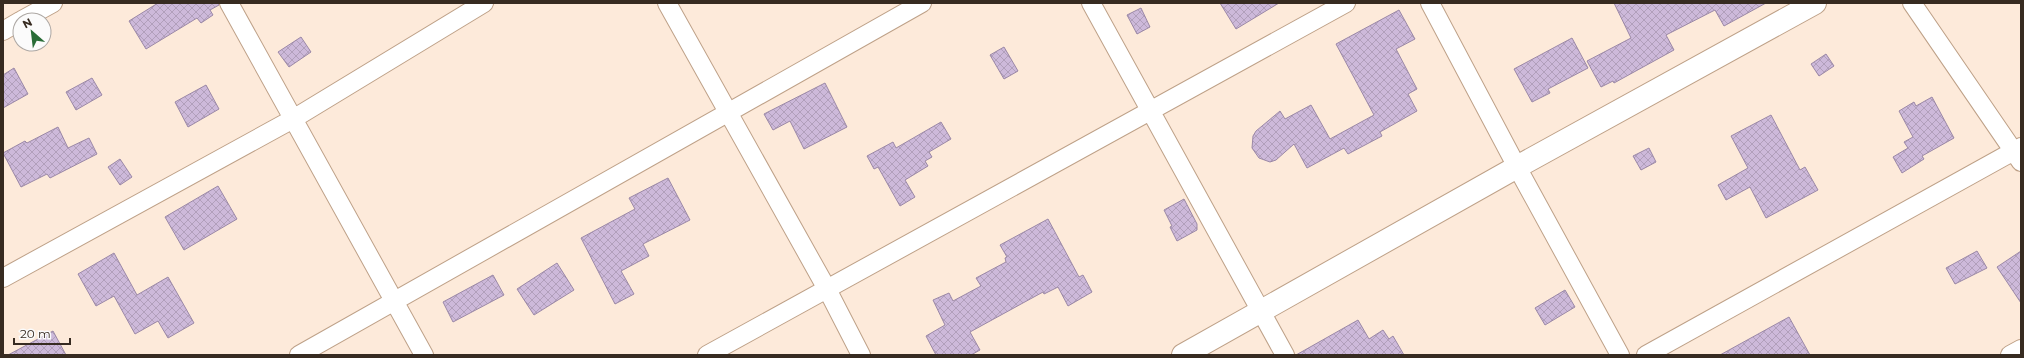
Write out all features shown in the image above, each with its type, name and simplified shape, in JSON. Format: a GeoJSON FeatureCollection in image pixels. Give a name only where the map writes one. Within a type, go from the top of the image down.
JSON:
{"type":"FeatureCollection","features":[{"type":"Feature","properties":{"kind":"highway"},"geometry":{"type":"LineString","coordinates":[[1183,355],[1517,167],[1815,3]]}},
{"type":"Feature","properties":{"kind":"street"},"geometry":{"type":"LineString","coordinates":[[37,12],[53,3]]}},
{"type":"Feature","properties":{"kind":"street"},"geometry":{"type":"LineString","coordinates":[[229,3],[424,355]]}},
{"type":"Feature","properties":{"kind":"street"},"geometry":{"type":"LineString","coordinates":[[3,278],[293,119],[484,3]]}},
{"type":"Feature","properties":{"kind":"street"},"geometry":{"type":"LineString","coordinates":[[667,3],[827,289],[861,355]]}},
{"type":"Feature","properties":{"kind":"street"},"geometry":{"type":"LineString","coordinates":[[299,355],[395,302],[728,111],[922,3]]}},
{"type":"Feature","properties":{"kind":"street"},"geometry":{"type":"LineString","coordinates":[[1091,3],[1285,355]]}},
{"type":"Feature","properties":{"kind":"street"},"geometry":{"type":"LineString","coordinates":[[707,355],[1346,3]]}},
{"type":"Feature","properties":{"kind":"street"},"geometry":{"type":"LineString","coordinates":[[1430,3],[1517,167],[1620,355]]}},
{"type":"Feature","properties":{"kind":"street"},"geometry":{"type":"LineString","coordinates":[[1646,355],[2019,154],[1912,3]]}},
{"type":"Feature","properties":{"kind":"street"},"geometry":{"type":"LineString","coordinates":[[3,31],[12,26]]}},
{"type":"Feature","properties":{"kind":"street"},"geometry":{"type":"LineString","coordinates":[[2010,355],[2021,349]]}},
{"type":"Feature","properties":{"kind":"building"},"geometry":{"type":"Polygon","coordinates":[[[158,3],[219,3],[219,5],[210,10],[213,15],[201,23],[197,18],[146,49],[129,21],[158,3]]]}},
{"type":"Feature","properties":{"kind":"building"},"geometry":{"type":"Polygon","coordinates":[[[1220,3],[1279,3],[1236,29],[1220,3]]]}},
{"type":"Feature","properties":{"kind":"building"},"geometry":{"type":"Polygon","coordinates":[[[1614,3],[1766,3],[1724,26],[1715,10],[1666,35],[1674,50],[1614,83],[1613,81],[1601,87],[1587,61],[1631,38],[1614,3]]]}},
{"type":"Feature","properties":{"kind":"building"},"geometry":{"type":"Polygon","coordinates":[[[1141,8],[1150,27],[1137,34],[1127,15],[1141,8]]]}},
{"type":"Feature","properties":{"kind":"building"},"geometry":{"type":"Polygon","coordinates":[[[1399,10],[1415,39],[1396,49],[1417,89],[1408,94],[1417,111],[1380,132],[1382,136],[1348,154],[1344,148],[1307,168],[1294,144],[1276,160],[1270,162],[1259,158],[1252,148],[1253,136],[1256,131],[1280,111],[1285,119],[1311,105],[1330,139],[1374,115],[1336,44],[1399,10]]]}},
{"type":"Feature","properties":{"kind":"building"},"geometry":{"type":"Polygon","coordinates":[[[301,37],[311,52],[289,67],[278,52],[301,37]]]}},
{"type":"Feature","properties":{"kind":"building"},"geometry":{"type":"Polygon","coordinates":[[[1572,38],[1588,68],[1548,89],[1550,93],[1532,102],[1514,69],[1572,38]]]}},
{"type":"Feature","properties":{"kind":"building"},"geometry":{"type":"Polygon","coordinates":[[[1004,47],[1018,71],[1004,79],[990,55],[1004,47]]]}},
{"type":"Feature","properties":{"kind":"building"},"geometry":{"type":"Polygon","coordinates":[[[1826,54],[1834,66],[1819,76],[1811,64],[1826,54]]]}},
{"type":"Feature","properties":{"kind":"building"},"geometry":{"type":"Polygon","coordinates":[[[14,68],[28,94],[3,108],[3,75],[14,68]]]}},
{"type":"Feature","properties":{"kind":"building"},"geometry":{"type":"Polygon","coordinates":[[[92,78],[102,95],[76,110],[66,92],[92,78]]]}},
{"type":"Feature","properties":{"kind":"building"},"geometry":{"type":"Polygon","coordinates":[[[825,83],[847,127],[804,149],[790,121],[773,130],[764,114],[825,83]]]}},
{"type":"Feature","properties":{"kind":"building"},"geometry":{"type":"Polygon","coordinates":[[[206,85],[219,109],[188,127],[175,102],[206,85]]]}},
{"type":"Feature","properties":{"kind":"building"},"geometry":{"type":"Polygon","coordinates":[[[1932,97],[1954,138],[1922,156],[1924,159],[1902,173],[1893,157],[1908,148],[1904,142],[1913,137],[1899,111],[1914,102],[1916,106],[1932,97]]]}},
{"type":"Feature","properties":{"kind":"building"},"geometry":{"type":"Polygon","coordinates":[[[1771,115],[1800,170],[1805,167],[1818,190],[1766,218],[1750,187],[1726,200],[1718,185],[1748,168],[1731,136],[1771,115]]]}},
{"type":"Feature","properties":{"kind":"building"},"geometry":{"type":"Polygon","coordinates":[[[941,122],[951,139],[929,152],[932,157],[925,161],[928,166],[905,180],[915,197],[900,206],[878,167],[874,169],[867,156],[893,142],[896,148],[941,122]]]}},
{"type":"Feature","properties":{"kind":"building"},"geometry":{"type":"Polygon","coordinates":[[[58,127],[68,148],[89,138],[97,154],[50,178],[47,174],[21,187],[3,153],[25,141],[27,143],[58,127]]]}},
{"type":"Feature","properties":{"kind":"building"},"geometry":{"type":"Polygon","coordinates":[[[1649,148],[1656,162],[1641,170],[1633,156],[1649,148]]]}},
{"type":"Feature","properties":{"kind":"building"},"geometry":{"type":"Polygon","coordinates":[[[120,159],[132,177],[120,185],[108,167],[120,159]]]}},
{"type":"Feature","properties":{"kind":"building"},"geometry":{"type":"Polygon","coordinates":[[[668,178],[690,220],[643,244],[649,256],[621,271],[634,294],[615,304],[581,238],[635,209],[629,198],[668,178]]]}},
{"type":"Feature","properties":{"kind":"building"},"geometry":{"type":"Polygon","coordinates":[[[218,186],[237,219],[184,250],[165,217],[218,186]]]}},
{"type":"Feature","properties":{"kind":"building"},"geometry":{"type":"Polygon","coordinates":[[[1184,199],[1197,224],[1197,230],[1177,241],[1164,210],[1184,199]]]}},
{"type":"Feature","properties":{"kind":"building"},"geometry":{"type":"Polygon","coordinates":[[[1048,219],[1079,277],[1083,275],[1092,292],[1068,306],[1058,287],[1044,294],[1043,292],[970,332],[980,350],[971,355],[936,355],[926,336],[945,325],[933,300],[949,293],[953,301],[981,286],[976,278],[1006,262],[1005,258],[1007,257],[1000,245],[1048,219]]]}},
{"type":"Feature","properties":{"kind":"building"},"geometry":{"type":"Polygon","coordinates":[[[1977,251],[1987,268],[1955,284],[1946,268],[1977,251]]]}},
{"type":"Feature","properties":{"kind":"building"},"geometry":{"type":"Polygon","coordinates":[[[2021,251],[2021,303],[1997,267],[2021,251]]]}},
{"type":"Feature","properties":{"kind":"building"},"geometry":{"type":"Polygon","coordinates":[[[114,253],[137,295],[168,277],[194,323],[168,338],[158,321],[135,334],[114,296],[96,306],[78,274],[114,253]]]}},
{"type":"Feature","properties":{"kind":"building"},"geometry":{"type":"Polygon","coordinates":[[[557,263],[574,290],[534,315],[517,289],[557,263]]]}},
{"type":"Feature","properties":{"kind":"building"},"geometry":{"type":"Polygon","coordinates":[[[493,275],[504,295],[453,322],[443,302],[493,275]]]}},
{"type":"Feature","properties":{"kind":"building"},"geometry":{"type":"Polygon","coordinates":[[[1565,290],[1575,307],[1545,325],[1535,308],[1565,290]]]}},
{"type":"Feature","properties":{"kind":"building"},"geometry":{"type":"Polygon","coordinates":[[[1789,317],[1810,355],[1720,355],[1789,317]]]}},
{"type":"Feature","properties":{"kind":"building"},"geometry":{"type":"Polygon","coordinates":[[[1358,320],[1369,339],[1383,330],[1389,339],[1393,336],[1404,355],[1296,355],[1358,320]]]}},
{"type":"Feature","properties":{"kind":"building"},"geometry":{"type":"Polygon","coordinates":[[[53,331],[66,355],[8,355],[53,331]]]}}]}
